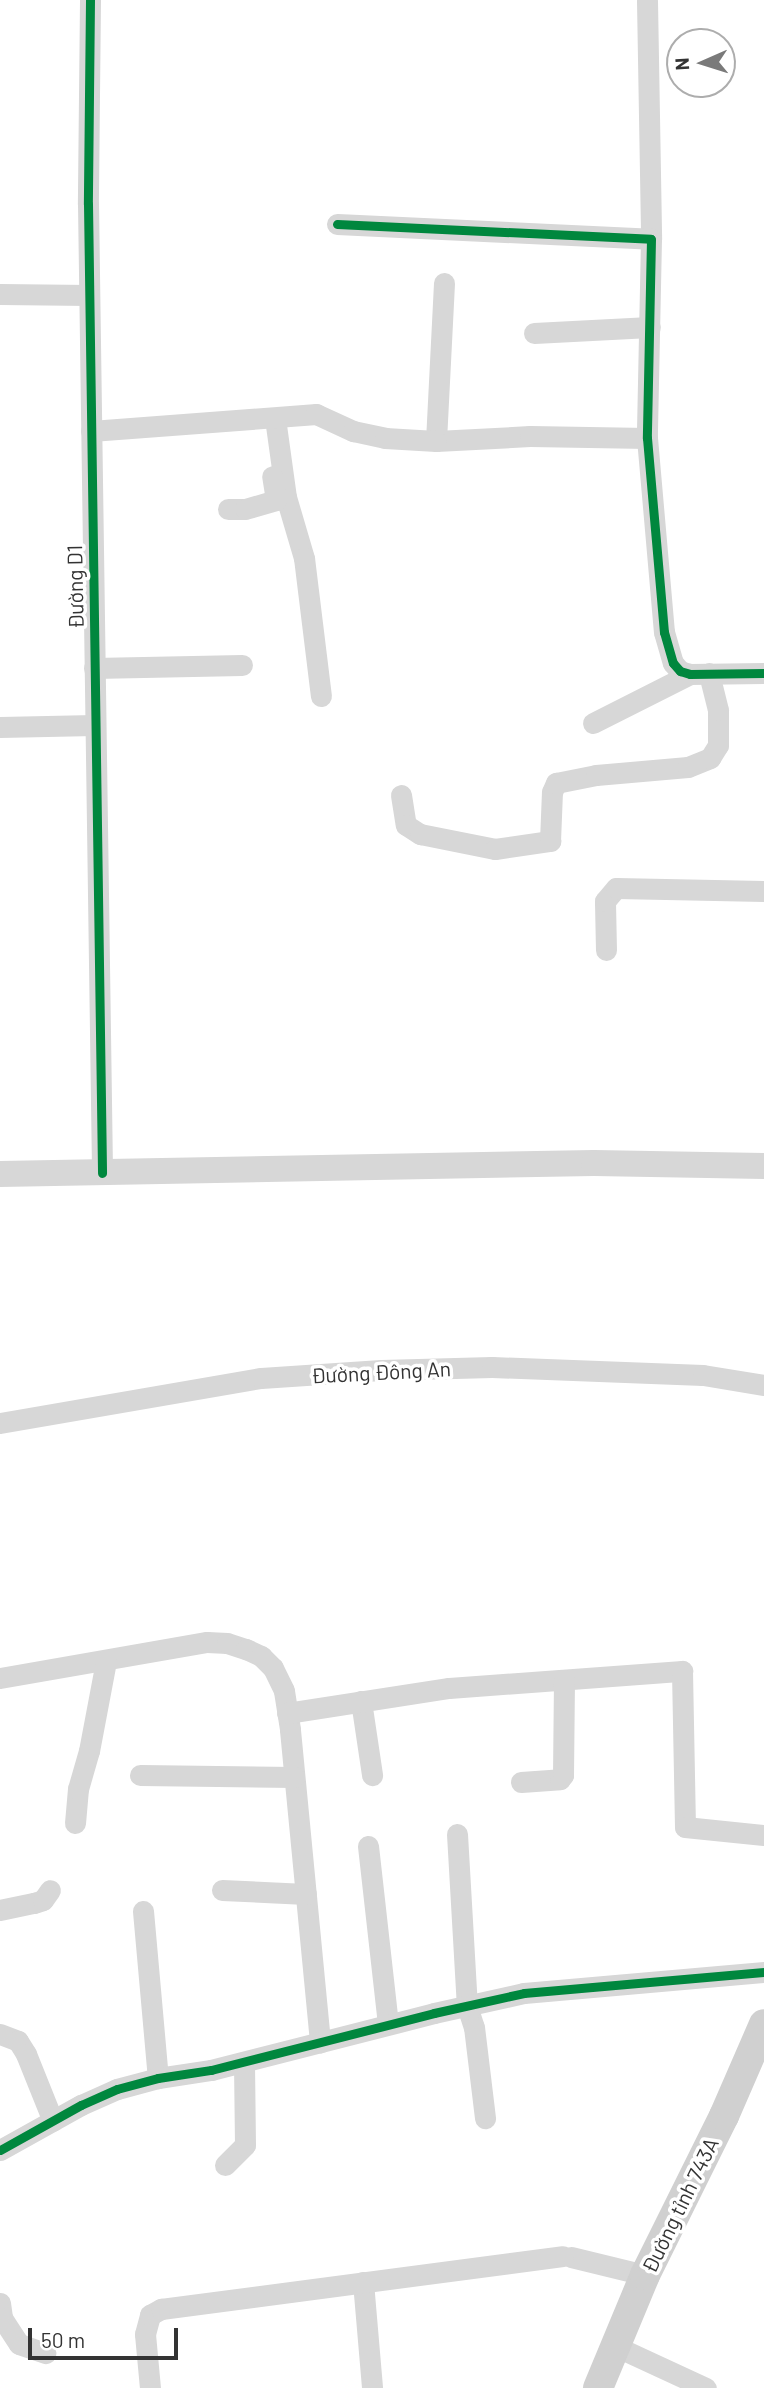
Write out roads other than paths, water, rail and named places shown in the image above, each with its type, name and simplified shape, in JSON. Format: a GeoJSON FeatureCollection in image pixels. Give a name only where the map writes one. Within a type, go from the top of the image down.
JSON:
{"type":"FeatureCollection","features":[{"type":"Feature","properties":{"kind":"main road","name":"Đường tỉnh 743A"},"geometry":{"type":"LineString","coordinates":[[598,2388],[645,2275],[724,2116],[764,2024]]}},
{"type":"Feature","properties":{"kind":"street","name":"Đường D1"},"geometry":{"type":"LineString","coordinates":[[90,0],[89,295],[102,1173]]}},
{"type":"Feature","properties":{"kind":"street"},"geometry":{"type":"LineString","coordinates":[[647,1],[651,239],[647,438],[664,632],[673,663],[680,671],[700,674],[764,673]]}},
{"type":"Feature","properties":{"kind":"street"},"geometry":{"type":"LineString","coordinates":[[337,224],[651,239]]}},
{"type":"Feature","properties":{"kind":"street"},"geometry":{"type":"LineString","coordinates":[[436,441],[444,283]]}},
{"type":"Feature","properties":{"kind":"street"},"geometry":{"type":"LineString","coordinates":[[0,294],[89,295]]}},
{"type":"Feature","properties":{"kind":"street"},"geometry":{"type":"LineString","coordinates":[[534,333],[650,327]]}},
{"type":"Feature","properties":{"kind":"street"},"geometry":{"type":"LineString","coordinates":[[91,431],[316,414],[353,431],[385,439],[436,441],[530,436],[647,438]]}},
{"type":"Feature","properties":{"kind":"street"},"geometry":{"type":"LineString","coordinates":[[228,509],[246,509],[276,500],[269,418]]}},
{"type":"Feature","properties":{"kind":"street"},"geometry":{"type":"LineString","coordinates":[[269,418],[286,497],[304,558],[321,696]]}},
{"type":"Feature","properties":{"kind":"street"},"geometry":{"type":"LineString","coordinates":[[93,668],[242,665]]}},
{"type":"Feature","properties":{"kind":"street"},"geometry":{"type":"LineString","coordinates":[[593,723],[700,674]]}},
{"type":"Feature","properties":{"kind":"street"},"geometry":{"type":"LineString","coordinates":[[401,795],[406,825],[420,834],[495,849],[550,841],[552,792],[556,783],[596,775],[688,767],[710,758],[718,745],[718,722],[700,674]]}},
{"type":"Feature","properties":{"kind":"street"},"geometry":{"type":"LineString","coordinates":[[0,727],[94,725]]}},
{"type":"Feature","properties":{"kind":"street"},"geometry":{"type":"LineString","coordinates":[[606,950],[605,901],[616,888],[764,891]]}},
{"type":"Feature","properties":{"kind":"street"},"geometry":{"type":"LineString","coordinates":[[0,1174],[594,1163],[764,1166]]}},
{"type":"Feature","properties":{"kind":"street","name":"Đường Đông An"},"geometry":{"type":"LineString","coordinates":[[0,1423],[261,1378],[381,1370],[492,1367],[703,1375],[764,1385]]}},
{"type":"Feature","properties":{"kind":"street"},"geometry":{"type":"LineString","coordinates":[[0,1678],[106,1661],[171,1646],[227,1643],[261,1656],[273,1668],[284,1691],[287,1713],[320,2043]]}},
{"type":"Feature","properties":{"kind":"street"},"geometry":{"type":"LineString","coordinates":[[75,1822],[78,1789],[87,1760],[106,1661]]}},
{"type":"Feature","properties":{"kind":"street"},"geometry":{"type":"LineString","coordinates":[[287,1713],[449,1688],[682,1671],[685,1827],[764,1835]]}},
{"type":"Feature","properties":{"kind":"street"},"geometry":{"type":"LineString","coordinates":[[521,1782],[560,1779],[563,1775],[564,1679]]}},
{"type":"Feature","properties":{"kind":"street"},"geometry":{"type":"LineString","coordinates":[[361,1701],[372,1775]]}},
{"type":"Feature","properties":{"kind":"street"},"geometry":{"type":"LineString","coordinates":[[140,1775],[294,1777]]}},
{"type":"Feature","properties":{"kind":"street"},"geometry":{"type":"LineString","coordinates":[[457,1834],[467,2006],[474,2027],[485,2118]]}},
{"type":"Feature","properties":{"kind":"street"},"geometry":{"type":"LineString","coordinates":[[368,1846],[388,2024]]}},
{"type":"Feature","properties":{"kind":"street"},"geometry":{"type":"LineString","coordinates":[[0,1910],[43,1900],[50,1890]]}},
{"type":"Feature","properties":{"kind":"street"},"geometry":{"type":"LineString","coordinates":[[222,1890],[306,1894]]}},
{"type":"Feature","properties":{"kind":"street"},"geometry":{"type":"LineString","coordinates":[[143,1911],[158,2078]]}},
{"type":"Feature","properties":{"kind":"street"},"geometry":{"type":"LineString","coordinates":[[0,2150],[117,2089],[158,2078],[244,2062],[388,2024],[524,1993],[764,1972]]}},
{"type":"Feature","properties":{"kind":"street"},"geometry":{"type":"LineString","coordinates":[[0,2034],[18,2041],[26,2054],[53,2121]]}},
{"type":"Feature","properties":{"kind":"street"},"geometry":{"type":"LineString","coordinates":[[225,2165],[245,2145],[244,2062]]}},
{"type":"Feature","properties":{"kind":"street"},"geometry":{"type":"LineString","coordinates":[[150,2388],[146,2325],[150,2315],[161,2309],[567,2257],[645,2275]]}},
{"type":"Feature","properties":{"kind":"street"},"geometry":{"type":"LineString","coordinates":[[363,2282],[372,2388]]}},
{"type":"Feature","properties":{"kind":"street"},"geometry":{"type":"LineString","coordinates":[[1,2314],[19,2344],[45,2353]]}},
{"type":"Feature","properties":{"kind":"street"},"geometry":{"type":"LineString","coordinates":[[614,2346],[706,2388]]}}]}
